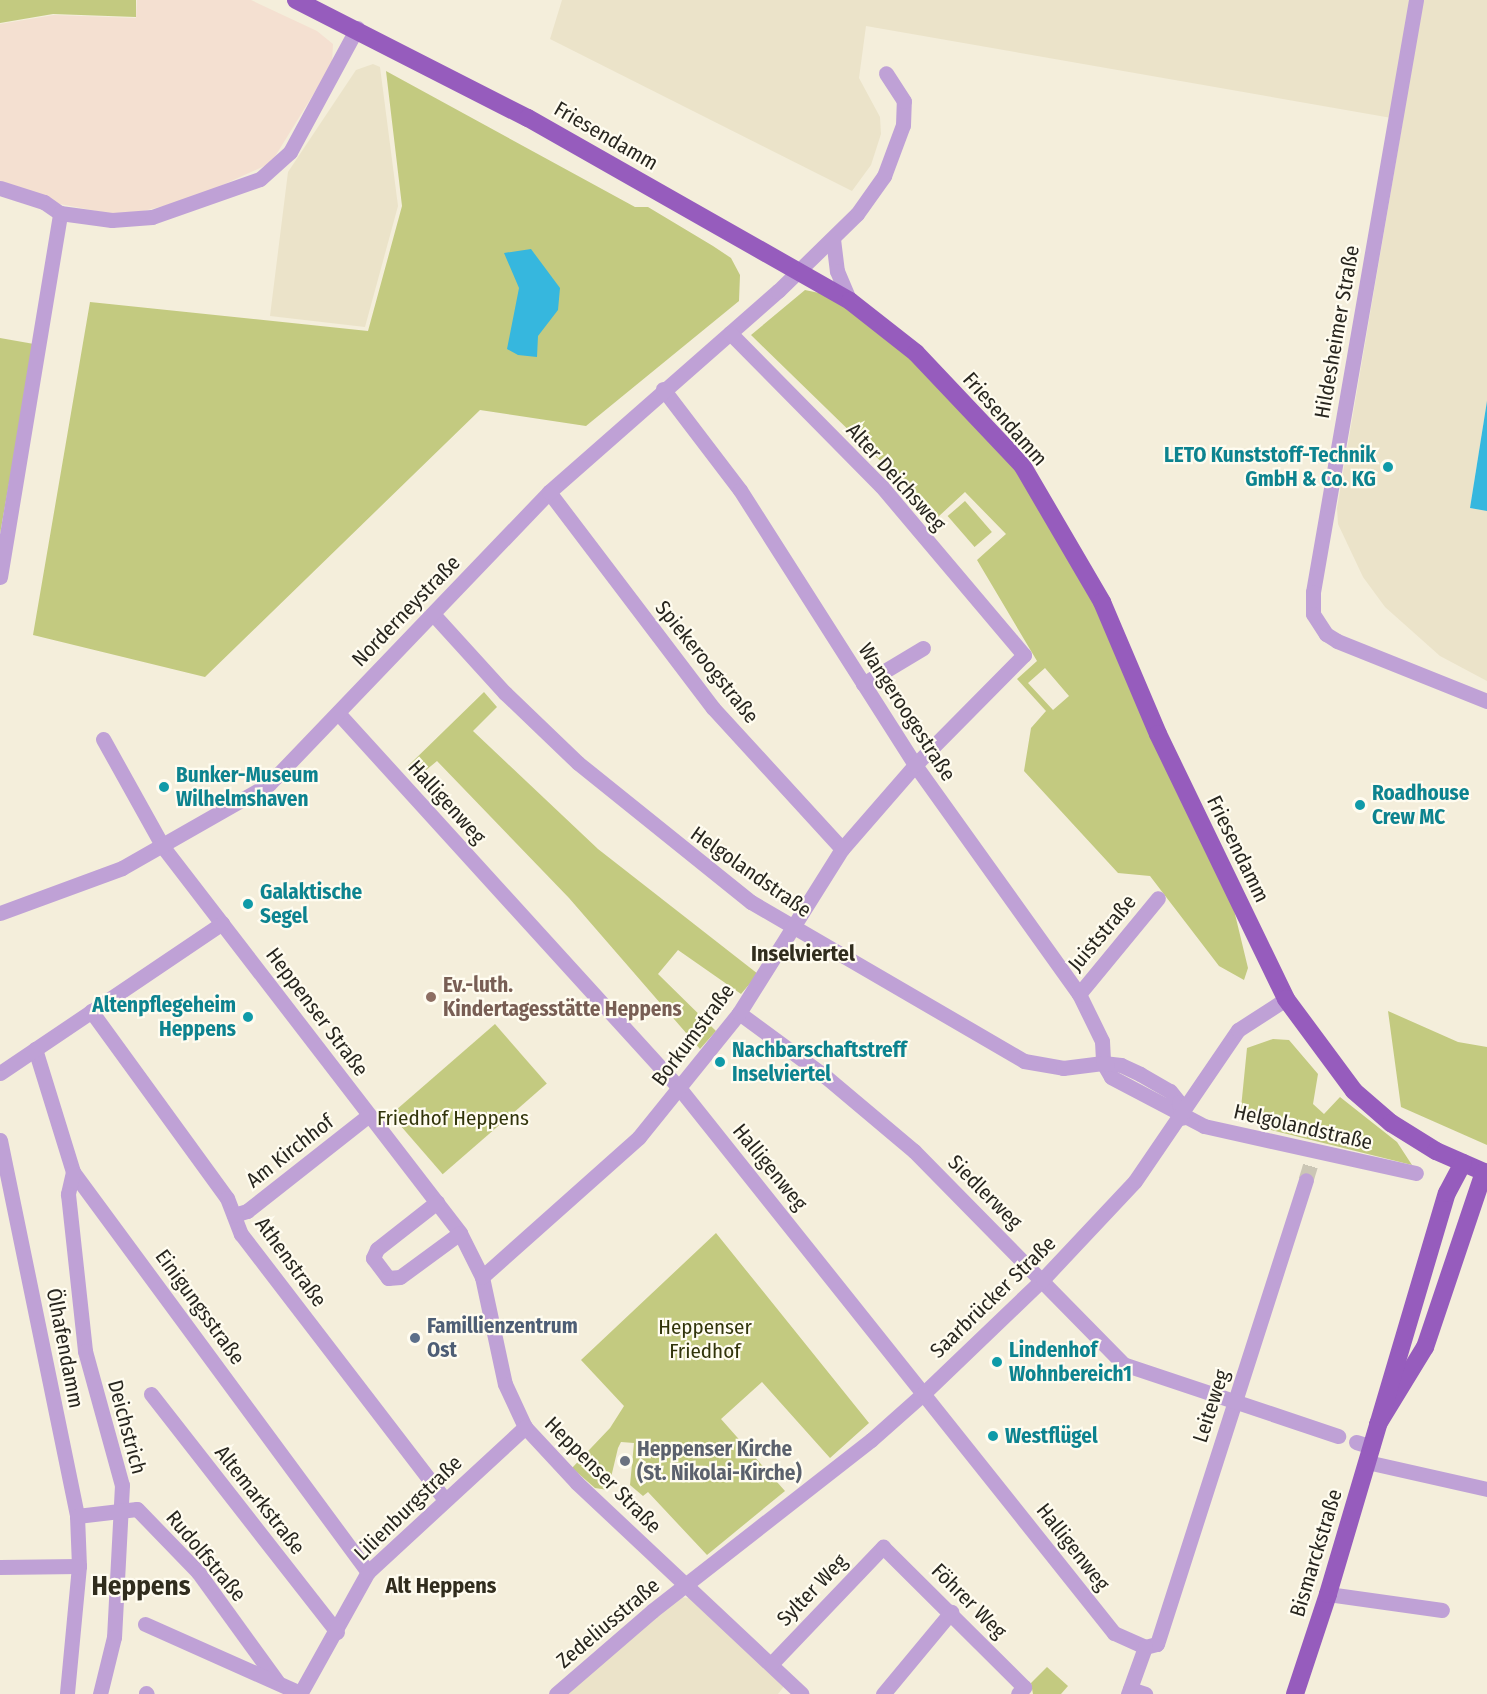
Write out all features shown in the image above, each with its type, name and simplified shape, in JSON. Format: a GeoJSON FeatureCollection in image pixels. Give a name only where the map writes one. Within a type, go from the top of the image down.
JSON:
{"type":"FeatureCollection","features":[{"type":"Feature","properties":{"kind":"main road","name":"Friesendamm"},"geometry":{"type":"LineString","coordinates":[[296,0],[357,28],[528,118],[799,271],[850,301],[916,353],[1022,465],[1102,602],[1158,734],[1286,999],[1354,1091],[1391,1123],[1436,1151],[1486,1173]]}},
{"type":"Feature","properties":{"kind":"main road"},"geometry":{"type":"LineString","coordinates":[[1436,1151],[1448,1166],[1450,1183]]}},
{"type":"Feature","properties":{"kind":"main road","name":"Bismarckstraße"},"geometry":{"type":"LineString","coordinates":[[1378,1424],[1450,1183],[1463,1163]]}},
{"type":"Feature","properties":{"kind":"main road","name":"Bismarckstraße"},"geometry":{"type":"LineString","coordinates":[[1295,1694],[1328,1594],[1365,1450],[1378,1424],[1425,1347],[1486,1173]]}},
{"type":"Feature","properties":{"kind":"street","name":"Hildesheimer Straße"},"geometry":{"type":"LineString","coordinates":[[1416,0],[1313,592],[1318,624],[1331,638],[1487,702]]}},
{"type":"Feature","properties":{"kind":"street"},"geometry":{"type":"LineString","coordinates":[[0,188],[44,202],[60,213],[112,220],[152,217],[260,179],[290,152],[357,28]]}},
{"type":"Feature","properties":{"kind":"street","name":"Norderneystraße"},"geometry":{"type":"LineString","coordinates":[[0,913],[122,868],[163,847],[269,784],[549,492],[799,271],[833,239],[873,194],[899,141],[904,101],[886,74]]}},
{"type":"Feature","properties":{"kind":"street"},"geometry":{"type":"LineString","coordinates":[[0,577],[4,539],[60,213]]}},
{"type":"Feature","properties":{"kind":"street"},"geometry":{"type":"LineString","coordinates":[[833,239],[837,271],[850,301]]}},
{"type":"Feature","properties":{"kind":"street","name":"Alter Deichsweg"},"geometry":{"type":"LineString","coordinates":[[730,333],[881,486],[1024,655]]}},
{"type":"Feature","properties":{"kind":"street","name":"Wangeroogestraße"},"geometry":{"type":"LineString","coordinates":[[663,389],[740,490],[915,765],[1078,994],[1102,1041],[1103,1063]]}},
{"type":"Feature","properties":{"kind":"street","name":"Spiekeroogstraße"},"geometry":{"type":"LineString","coordinates":[[549,492],[713,708],[842,849]]}},
{"type":"Feature","properties":{"kind":"street","name":"Helgolandstraße"},"geometry":{"type":"LineString","coordinates":[[433,614],[505,693],[578,763],[699,864],[793,928],[1024,1061],[1063,1068],[1103,1063],[1121,1065],[1170,1091],[1179,1102],[1182,1118],[1313,1156],[1416,1173]]}},
{"type":"Feature","properties":{"kind":"street"},"geometry":{"type":"LineString","coordinates":[[863,684],[923,648]]}},
{"type":"Feature","properties":{"kind":"street","name":"Borkumstraße"},"geometry":{"type":"LineString","coordinates":[[482,1277],[639,1137],[739,1013],[842,849],[915,765],[1024,655]]}},
{"type":"Feature","properties":{"kind":"street","name":"Halligenweg"},"geometry":{"type":"LineString","coordinates":[[338,713],[680,1089],[1114,1633],[1151,1646]]}},
{"type":"Feature","properties":{"kind":"street","name":"Heppenser Straße"},"geometry":{"type":"LineString","coordinates":[[103,739],[163,847],[460,1233],[482,1277],[505,1384],[525,1426],[577,1483],[772,1662],[802,1694]]}},
{"type":"Feature","properties":{"kind":"street","name":"Juiststraße"},"geometry":{"type":"LineString","coordinates":[[1078,994],[1158,898]]}},
{"type":"Feature","properties":{"kind":"street"},"geometry":{"type":"LineString","coordinates":[[0,1073],[222,923]]}},
{"type":"Feature","properties":{"kind":"street","name":"Saarbrücker Straße"},"geometry":{"type":"LineString","coordinates":[[687,1586],[924,1392],[1043,1279],[1136,1181],[1182,1118],[1238,1030],[1286,999]]}},
{"type":"Feature","properties":{"kind":"street","name":"Athenstraße"},"geometry":{"type":"LineString","coordinates":[[91,1011],[227,1198],[241,1234],[445,1500]]}},
{"type":"Feature","properties":{"kind":"street","name":"Siedlerweg"},"geometry":{"type":"LineString","coordinates":[[739,1013],[826,1077],[914,1151],[1043,1279],[1123,1364],[1338,1436]]}},
{"type":"Feature","properties":{"kind":"street","name":"Einigungsstraße"},"geometry":{"type":"LineString","coordinates":[[35,1049],[73,1172],[368,1572]]}},
{"type":"Feature","properties":{"kind":"street","name":"Am Kirchhof"},"geometry":{"type":"LineString","coordinates":[[234,1215],[247,1211],[369,1115]]}},
{"type":"Feature","properties":{"kind":"street","name":"Ölhafendamm"},"geometry":{"type":"LineString","coordinates":[[1,1147],[77,1516],[79,1566],[68,1694]]}},
{"type":"Feature","properties":{"kind":"street","name":"Deichstrich"},"geometry":{"type":"LineString","coordinates":[[73,1172],[68,1194],[85,1351],[122,1485],[114,1637],[100,1694]]}},
{"type":"Feature","properties":{"kind":"street","name":"Leiteweg"},"geometry":{"type":"LineString","coordinates":[[1134,1692],[1235,1401],[1305,1180]]}},
{"type":"Feature","properties":{"kind":"street"},"geometry":{"type":"LineString","coordinates":[[437,1202],[376,1249],[373,1258],[388,1278],[400,1277],[460,1233]]}},
{"type":"Feature","properties":{"kind":"street","name":"Altemarkstraße"},"geometry":{"type":"LineString","coordinates":[[151,1394],[337,1632]]}},
{"type":"Feature","properties":{"kind":"street","name":"Lilienburgstraße"},"geometry":{"type":"LineString","coordinates":[[300,1694],[337,1632],[368,1572],[525,1426]]}},
{"type":"Feature","properties":{"kind":"street"},"geometry":{"type":"LineString","coordinates":[[1365,1450],[1487,1489]]}},
{"type":"Feature","properties":{"kind":"street"},"geometry":{"type":"LineString","coordinates":[[77,1516],[120,1508]]}},
{"type":"Feature","properties":{"kind":"street","name":"Rudolfstraße"},"geometry":{"type":"LineString","coordinates":[[120,1508],[137,1509],[198,1572],[277,1681]]}},
{"type":"Feature","properties":{"kind":"street","name":"Föhrer Weg"},"geometry":{"type":"LineString","coordinates":[[883,1546],[951,1612],[1021,1690]]}},
{"type":"Feature","properties":{"kind":"street","name":"Sylter Weg"},"geometry":{"type":"LineString","coordinates":[[772,1662],[883,1546]]}},
{"type":"Feature","properties":{"kind":"street"},"geometry":{"type":"LineString","coordinates":[[0,1567],[79,1566]]}},
{"type":"Feature","properties":{"kind":"street","name":"Zedeliusstraße"},"geometry":{"type":"LineString","coordinates":[[556,1694],[652,1611],[687,1586]]}},
{"type":"Feature","properties":{"kind":"street"},"geometry":{"type":"LineString","coordinates":[[1328,1594],[1442,1610]]}},
{"type":"Feature","properties":{"kind":"street"},"geometry":{"type":"LineString","coordinates":[[883,1694],[951,1612]]}},
{"type":"Feature","properties":{"kind":"street"},"geometry":{"type":"LineString","coordinates":[[145,1624],[277,1681],[300,1694]]}},
{"type":"Feature","properties":{"kind":"shaded area"},"geometry":{"type":"Polygon","coordinates":[[[137,0],[251,0],[317,31],[333,44],[332,64],[271,163],[192,199],[123,216],[60,204],[0,186],[0,24],[54,15],[136,18],[137,0]]]}},
{"type":"Feature","properties":{"kind":"shaded area"},"geometry":{"type":"Polygon","coordinates":[[[562,0],[1487,0],[1487,401],[1470,508],[1487,511],[1487,681],[1440,656],[1385,607],[1363,577],[1338,524],[1337,508],[1403,120],[866,26],[859,78],[880,117],[881,134],[871,165],[852,191],[550,39],[562,0]]]}},
{"type":"Feature","properties":{"kind":"shaded area"},"geometry":{"type":"Polygon","coordinates":[[[373,64],[380,67],[398,206],[365,327],[270,316],[288,172],[356,70],[373,64]]]}},
{"type":"Feature","properties":{"kind":"shaded area"},"geometry":{"type":"Polygon","coordinates":[[[680,1597],[698,1599],[785,1685],[778,1694],[567,1694],[680,1597]]]}},
{"type":"Feature","properties":{"kind":"green space"},"geometry":{"type":"Polygon","coordinates":[[[0,0],[136,0],[136,17],[53,14],[0,23],[0,0]]]}},
{"type":"Feature","properties":{"kind":"green space"},"geometry":{"type":"Polygon","coordinates":[[[386,71],[635,207],[648,207],[713,246],[731,258],[740,275],[739,301],[586,426],[480,410],[205,677],[33,635],[90,302],[368,331],[402,206],[386,71]]]}},
{"type":"Feature","properties":{"kind":"green space"},"geometry":{"type":"Polygon","coordinates":[[[805,290],[833,296],[915,354],[1019,466],[1100,603],[1234,910],[1248,968],[1244,980],[1219,966],[1150,876],[1118,873],[1024,771],[1031,728],[1046,711],[1017,679],[1037,661],[977,560],[1006,534],[965,492],[938,517],[751,335],[805,290]],[[1045,668],[1028,683],[1053,710],[1069,696],[1045,668]]]}},
{"type":"Feature","properties":{"kind":"green space"},"geometry":{"type":"Polygon","coordinates":[[[0,338],[34,344],[0,534],[0,338]]]}},
{"type":"Feature","properties":{"kind":"green space"},"geometry":{"type":"Polygon","coordinates":[[[965,501],[992,532],[975,547],[948,516],[965,501]]]}},
{"type":"Feature","properties":{"kind":"green space"},"geometry":{"type":"Polygon","coordinates":[[[484,692],[497,707],[473,731],[598,849],[758,974],[741,994],[678,950],[658,974],[716,1031],[700,1049],[569,898],[437,761],[419,776],[408,766],[484,692]]]}},
{"type":"Feature","properties":{"kind":"green space"},"geometry":{"type":"Polygon","coordinates":[[[1388,1011],[1458,1042],[1487,1047],[1487,1145],[1401,1107],[1388,1011]]]}},
{"type":"Feature","properties":{"kind":"green space","name":"Friedhof Heppens"},"geometry":{"type":"Polygon","coordinates":[[[495,1024],[547,1084],[443,1174],[391,1115],[495,1024]]]}},
{"type":"Feature","properties":{"kind":"green space"},"geometry":{"type":"Polygon","coordinates":[[[1273,1039],[1289,1040],[1318,1074],[1313,1104],[1324,1114],[1340,1097],[1397,1142],[1412,1165],[1271,1130],[1240,1118],[1247,1048],[1273,1039]]]}},
{"type":"Feature","properties":{"kind":"green space","name":"Heppenser Friedhof"},"geometry":{"type":"Polygon","coordinates":[[[716,1233],[869,1423],[830,1458],[762,1382],[721,1419],[785,1491],[707,1555],[648,1492],[643,1496],[630,1485],[634,1443],[621,1442],[608,1490],[595,1488],[572,1468],[610,1428],[624,1406],[581,1360],[716,1233]]]}},
{"type":"Feature","properties":{"kind":"green space"},"geometry":{"type":"Polygon","coordinates":[[[1047,1667],[1068,1686],[1061,1694],[1033,1694],[1031,1683],[1047,1667]]]}},
{"type":"Feature","properties":{"kind":"water"},"geometry":{"type":"Polygon","coordinates":[[[531,249],[560,288],[558,310],[538,336],[537,357],[518,355],[507,349],[519,288],[504,253],[531,249]]]}},
{"type":"Feature","properties":{"kind":"water"},"geometry":{"type":"Polygon","coordinates":[[[1487,401],[1487,511],[1470,508],[1487,401]]]}},
{"type":"Feature","properties":{"kind":"tunnel"},"geometry":{"type":"LineString","coordinates":[[1306,1180],[1312,1160]]}},
{"type":"Feature","properties":{"kind":"place","name":"LETO Kunststoff-Technik GmbH & Co. KG"},"geometry":{"type":"Point","coordinates":[1388,467]}},
{"type":"Feature","properties":{"kind":"place","name":"Bunker-Museum Wilhelmshaven"},"geometry":{"type":"Point","coordinates":[164,787]}},
{"type":"Feature","properties":{"kind":"place","name":"Roadhouse Crew MC"},"geometry":{"type":"Point","coordinates":[1360,805]}},
{"type":"Feature","properties":{"kind":"place","name":"Galaktische Segel"},"geometry":{"type":"Point","coordinates":[248,904]}},
{"type":"Feature","properties":{"kind":"place","name":"Ev.-luth. Kindertagesstätte Heppens"},"geometry":{"type":"Point","coordinates":[431,997]}},
{"type":"Feature","properties":{"kind":"place","name":"Altenpflegeheim Heppens"},"geometry":{"type":"Point","coordinates":[248,1017]}},
{"type":"Feature","properties":{"kind":"place","name":"Nachbarschaftstreff Inselviertel"},"geometry":{"type":"Point","coordinates":[720,1062]}},
{"type":"Feature","properties":{"kind":"place","name":"Famillienzentrum Ost"},"geometry":{"type":"Point","coordinates":[415,1338]}},
{"type":"Feature","properties":{"kind":"place","name":"Lindenhof Wohnbereich1"},"geometry":{"type":"Point","coordinates":[997,1362]}},
{"type":"Feature","properties":{"kind":"place","name":"Westflügel"},"geometry":{"type":"Point","coordinates":[993,1436]}},
{"type":"Feature","properties":{"kind":"place","name":"Heppenser Kirche (St. Nikolai-Kirche)"},"geometry":{"type":"Point","coordinates":[625,1461]}},
{"type":"Feature","properties":{"kind":"district","name":"Inselviertel"},"geometry":{"type":"Point","coordinates":[803,954]}},
{"type":"Feature","properties":{"kind":"district","name":"Alt Heppens"},"geometry":{"type":"Point","coordinates":[441,1586]}},
{"type":"Feature","properties":{"kind":"district","name":"Heppens"},"geometry":{"type":"Point","coordinates":[141,1587]}}]}
